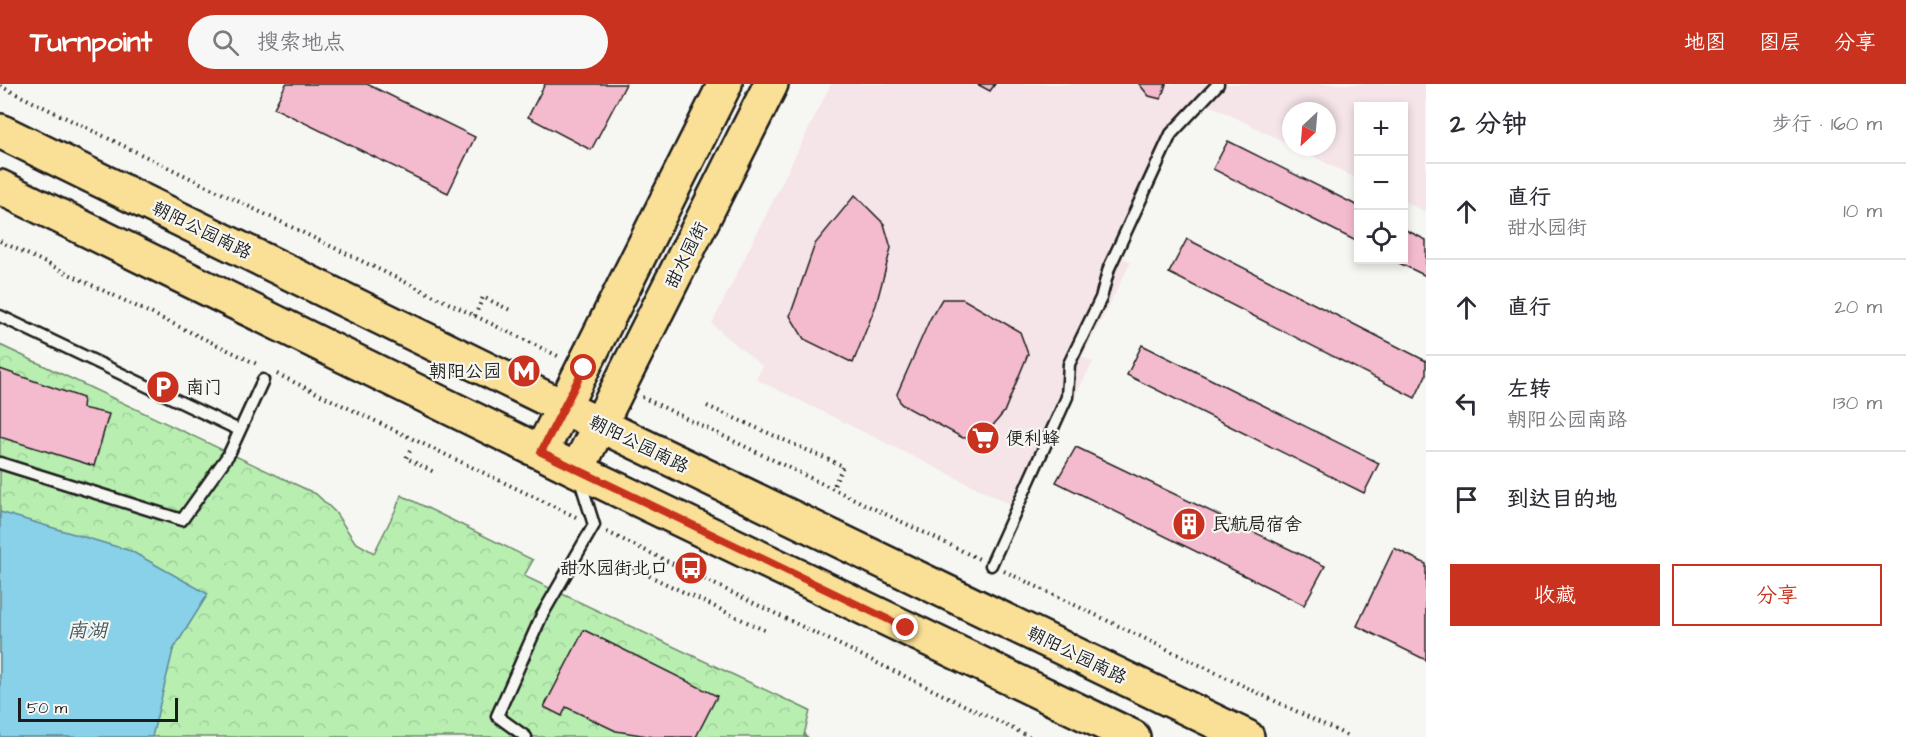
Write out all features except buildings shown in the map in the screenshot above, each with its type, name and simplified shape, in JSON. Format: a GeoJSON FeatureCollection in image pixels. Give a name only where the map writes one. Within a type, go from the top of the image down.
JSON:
{"type":"FeatureCollection","features":[{"type":"Feature","properties":{"kind":"main road"},"geometry":{"type":"LineString","coordinates":[[541,452],[725,84]]}},
{"type":"Feature","properties":{"kind":"main road","name":"甜水园街"},"geometry":{"type":"LineString","coordinates":[[577,470],[771,84]]}},
{"type":"Feature","properties":{"kind":"main road","name":"朝阳公园南路"},"geometry":{"type":"LineString","coordinates":[[0,131],[564,408],[1247,737]]}},
{"type":"Feature","properties":{"kind":"main road"},"geometry":{"type":"LineString","coordinates":[[0,187],[577,470],[1133,737]]}},
{"type":"Feature","properties":{"kind":"lane"},"geometry":{"type":"LineString","coordinates":[[991,564],[1067,397],[1069,364],[1101,298],[1109,268],[1171,134],[1218,84]]}},
{"type":"Feature","properties":{"kind":"lane"},"geometry":{"type":"LineString","coordinates":[[0,316],[239,430]]}},
{"type":"Feature","properties":{"kind":"lane"},"geometry":{"type":"LineString","coordinates":[[0,464],[182,520],[229,454],[263,380]]}},
{"type":"Feature","properties":{"kind":"lane"},"geometry":{"type":"LineString","coordinates":[[526,737],[497,716],[542,615],[594,525],[577,470]]}},
{"type":"Feature","properties":{"kind":"path"},"geometry":{"type":"LineString","coordinates":[[0,86],[584,368]]}},
{"type":"Feature","properties":{"kind":"path"},"geometry":{"type":"LineString","coordinates":[[0,241],[266,369]]}},
{"type":"Feature","properties":{"kind":"path"},"geometry":{"type":"LineString","coordinates":[[475,316],[483,297],[510,310]]}},
{"type":"Feature","properties":{"kind":"path"},"geometry":{"type":"LineString","coordinates":[[277,374],[1030,737]]}},
{"type":"Feature","properties":{"kind":"path"},"geometry":{"type":"LineString","coordinates":[[620,386],[1350,737]]}},
{"type":"Feature","properties":{"kind":"path"},"geometry":{"type":"LineString","coordinates":[[707,406],[843,466],[833,488]]}},
{"type":"Feature","properties":{"kind":"path"},"geometry":{"type":"LineString","coordinates":[[410,451],[406,458],[434,472]]}},
{"type":"Feature","properties":{"kind":"path"},"geometry":{"type":"LineString","coordinates":[[622,563],[766,631]]}},
{"type":"Feature","properties":{"kind":"shaded area"},"geometry":{"type":"Polygon","coordinates":[[[831,84],[1426,84],[1426,212],[1408,203],[1408,102],[1354,102],[1354,177],[1313,156],[1336,156],[1336,102],[1282,102],[1282,141],[1208,104],[1189,111],[1171,151],[1159,146],[1108,250],[1131,262],[1082,357],[1093,362],[1016,507],[756,379],[763,367],[712,324],[831,84]]]}},
{"type":"Feature","properties":{"kind":"green space"},"geometry":{"type":"Polygon","coordinates":[[[0,345],[316,494],[335,512],[355,542],[374,553],[401,495],[533,560],[524,576],[810,711],[804,735],[808,737],[0,737],[0,345]]]}},
{"type":"Feature","properties":{"kind":"water","name":"南湖"},"geometry":{"type":"Polygon","coordinates":[[[0,512],[131,551],[208,594],[173,650],[152,737],[0,737],[0,512]]]}},
{"type":"Feature","properties":{"kind":"place","name":"朝阳公园"},"geometry":{"type":"Point","coordinates":[524,371]}},
{"type":"Feature","properties":{"kind":"place","name":"南门"},"geometry":{"type":"Point","coordinates":[163,387]}},
{"type":"Feature","properties":{"kind":"place","name":"便利蜂"},"geometry":{"type":"Point","coordinates":[983,438]}},
{"type":"Feature","properties":{"kind":"place","name":"民航局宿舍"},"geometry":{"type":"Point","coordinates":[1189,524]}},
{"type":"Feature","properties":{"kind":"place","name":"甜水园街北口"},"geometry":{"type":"Point","coordinates":[691,568]}},
{"type":"Feature","properties":{"kind":"route"},"geometry":{"type":"LineString","coordinates":[[584,368],[541,452],[906,628]]}}]}
